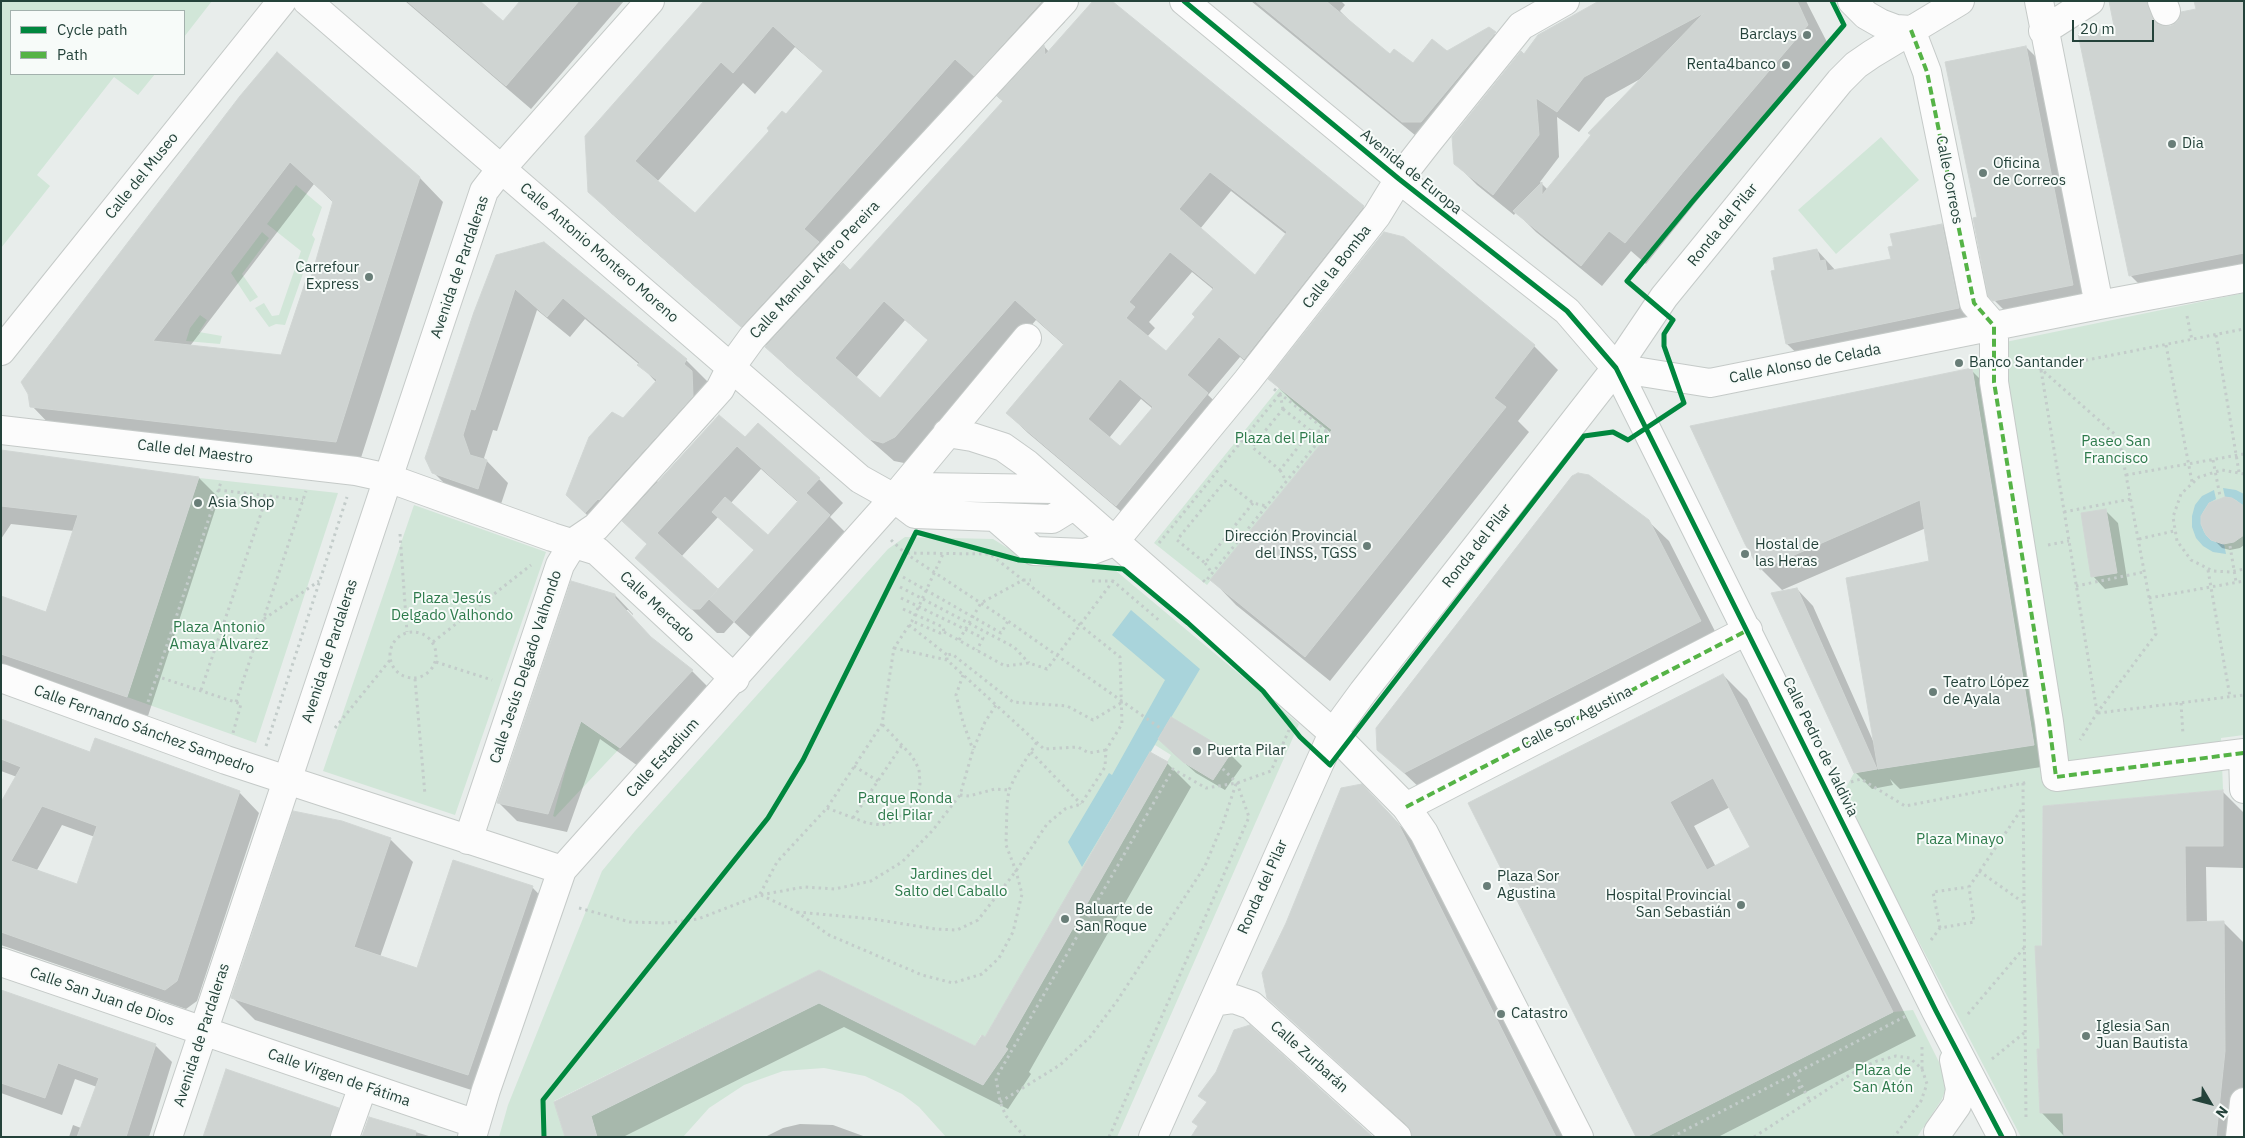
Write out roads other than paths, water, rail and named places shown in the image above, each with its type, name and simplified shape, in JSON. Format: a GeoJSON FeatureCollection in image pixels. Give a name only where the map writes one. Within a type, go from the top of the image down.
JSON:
{"type":"FeatureCollection","features":[{"type":"Feature","properties":{"kind":"street","name":"Calle del Museo"},"geometry":{"type":"LineString","coordinates":[[1,351],[282,1]]}},
{"type":"Feature","properties":{"kind":"street","name":"Calle Antonio Montero Moreno"},"geometry":{"type":"LineString","coordinates":[[307,1],[860,479],[894,498]]}},
{"type":"Feature","properties":{"kind":"street","name":"Avenida de Pardaleras"},"geometry":{"type":"LineString","coordinates":[[168,1137],[484,191],[501,168],[650,1]]}},
{"type":"Feature","properties":{"kind":"street","name":"Calle Manuel Alfaro Pereira"},"geometry":{"type":"LineString","coordinates":[[567,554],[596,526],[713,396],[752,338],[1064,1]]}},
{"type":"Feature","properties":{"kind":"street","name":"Avenida de Europa"},"geometry":{"type":"LineString","coordinates":[[1184,1],[1399,179],[1567,311],[1616,368]]}},
{"type":"Feature","properties":{"kind":"street","name":"Calle la Bomba"},"geometry":{"type":"LineString","coordinates":[[1114,542],[1254,373],[1377,215],[1399,179],[1521,26],[1565,1]]}},
{"type":"Feature","properties":{"kind":"street"},"geometry":{"type":"LineString","coordinates":[[1852,1],[1866,15],[1880,23],[1896,29],[1911,30],[1923,1]]}},
{"type":"Feature","properties":{"kind":"street","name":"Ronda del Pilar"},"geometry":{"type":"LineString","coordinates":[[1153,1137],[1333,732],[1616,368],[1664,297],[1840,80],[1856,65],[1960,1]]}},
{"type":"Feature","properties":{"kind":"street"},"geometry":{"type":"LineString","coordinates":[[2039,1],[2099,305]]}},
{"type":"Feature","properties":{"kind":"street"},"geometry":{"type":"LineString","coordinates":[[2044,30],[2090,1]]}},
{"type":"Feature","properties":{"kind":"street","name":"Calle Correos"},"geometry":{"type":"LineString","coordinates":[[1911,30],[1927,72],[1974,304],[1994,326]]}},
{"type":"Feature","properties":{"kind":"street"},"geometry":{"type":"LineString","coordinates":[[2244,278],[1994,326],[1994,382],[2049,722],[2056,777],[2243,753],[2244,788]]}},
{"type":"Feature","properties":{"kind":"street","name":"Calle Alonso de Celada"},"geometry":{"type":"LineString","coordinates":[[1616,368],[1710,383],[1994,326]]}},
{"type":"Feature","properties":{"kind":"street"},"geometry":{"type":"LineString","coordinates":[[947,433],[1027,338]]}},
{"type":"Feature","properties":{"kind":"street","name":"Calle Pedro de Valdivia"},"geometry":{"type":"LineString","coordinates":[[1616,368],[1936,1011],[2009,1135]]}},
{"type":"Feature","properties":{"kind":"street","name":"Calle del Maestro"},"geometry":{"type":"LineString","coordinates":[[1,430],[356,471],[388,478]]}},
{"type":"Feature","properties":{"kind":"street"},"geometry":{"type":"LineString","coordinates":[[947,433],[972,437],[1002,447],[1027,464],[1063,498],[1333,732],[1406,806],[1424,833],[1579,1137]]}},
{"type":"Feature","properties":{"kind":"street","name":"Calle Estadium"},"geometry":{"type":"LineString","coordinates":[[474,1130],[562,870],[735,679],[894,498],[947,433]]}},
{"type":"Feature","properties":{"kind":"street"},"geometry":{"type":"LineString","coordinates":[[388,478],[552,537],[567,554]]}},
{"type":"Feature","properties":{"kind":"street"},"geometry":{"type":"LineString","coordinates":[[918,487],[1063,498],[1052,519],[915,514],[894,498],[918,487]]}},
{"type":"Feature","properties":{"kind":"street"},"geometry":{"type":"LineString","coordinates":[[995,517],[1034,551],[1085,553],[1114,542]]}},
{"type":"Feature","properties":{"kind":"street","name":"Calle Mercado"},"geometry":{"type":"LineString","coordinates":[[567,554],[597,551],[735,679]]}},
{"type":"Feature","properties":{"kind":"street","name":"Calle Jesús Delgado Valhondo"},"geometry":{"type":"LineString","coordinates":[[468,840],[567,554]]}},
{"type":"Feature","properties":{"kind":"street","name":"Calle Sor Agustina"},"geometry":{"type":"LineString","coordinates":[[1406,806],[1748,630]]}},
{"type":"Feature","properties":{"kind":"street","name":"Calle Fernando Sánchez Sampedro"},"geometry":{"type":"LineString","coordinates":[[1,678],[287,781]]}},
{"type":"Feature","properties":{"kind":"street"},"geometry":{"type":"LineString","coordinates":[[287,781],[562,870]]}},
{"type":"Feature","properties":{"kind":"street","name":"Calle San Juan de Dios"},"geometry":{"type":"LineString","coordinates":[[1,962],[203,1032]]}},
{"type":"Feature","properties":{"kind":"street","name":"Calle Zurbarán"},"geometry":{"type":"LineString","coordinates":[[1213,1002],[1234,999],[1251,1004],[1397,1137]]}},
{"type":"Feature","properties":{"kind":"street","name":"Calle Pedro de Valdivia"},"geometry":{"type":"LineString","coordinates":[[1935,1134],[1957,1105],[1960,1089],[1956,1066],[1936,1011]]}},
{"type":"Feature","properties":{"kind":"street","name":"Calle Virgen de Fátima"},"geometry":{"type":"LineString","coordinates":[[203,1032],[363,1086],[474,1130]]}},
{"type":"Feature","properties":{"kind":"street"},"geometry":{"type":"LineString","coordinates":[[346,1137],[363,1086]]}},
{"type":"Feature","properties":{"kind":"street"},"geometry":{"type":"LineString","coordinates":[[2240,1137],[2244,1102]]}},
{"type":"Feature","properties":{"kind":"street"},"geometry":{"type":"LineString","coordinates":[[1935,1134],[1950,1125],[1970,1123],[2009,1135]]}},
{"type":"Feature","properties":{"kind":"water"},"geometry":{"type":"Polygon","coordinates":[[[2223,488],[2236,490],[2244,494],[2244,507],[2236,500],[2225,497],[2223,488]]]}},
{"type":"Feature","properties":{"kind":"water"},"geometry":{"type":"Polygon","coordinates":[[[2214,490],[2216,499],[2209,503],[2203,512],[2201,524],[2204,532],[2211,540],[2224,544],[2226,554],[2213,552],[2203,546],[2196,538],[2192,527],[2195,505],[2202,496],[2214,490]]]}},
{"type":"Feature","properties":{"kind":"water"},"geometry":{"type":"Polygon","coordinates":[[[1131,610],[1200,669],[1082,867],[1068,842],[1109,773],[1112,775],[1165,680],[1112,635],[1131,610]]]}},
{"type":"Feature","properties":{"kind":"place","name":"Barclays"},"geometry":{"type":"Point","coordinates":[1807,35]}},
{"type":"Feature","properties":{"kind":"place","name":"Renta4banco"},"geometry":{"type":"Point","coordinates":[1786,65]}},
{"type":"Feature","properties":{"kind":"place","name":"Dia"},"geometry":{"type":"Point","coordinates":[2172,144]}},
{"type":"Feature","properties":{"kind":"place","name":"Oficina de Correos"},"geometry":{"type":"Point","coordinates":[1983,173]}},
{"type":"Feature","properties":{"kind":"place","name":"Carrefour Express"},"geometry":{"type":"Point","coordinates":[369,277]}},
{"type":"Feature","properties":{"kind":"place","name":"Banco Santander"},"geometry":{"type":"Point","coordinates":[1959,363]}},
{"type":"Feature","properties":{"kind":"place","name":"Asia Shop"},"geometry":{"type":"Point","coordinates":[198,503]}},
{"type":"Feature","properties":{"kind":"place","name":"Dirección Provincial del INSS, TGSS"},"geometry":{"type":"Point","coordinates":[1367,546]}},
{"type":"Feature","properties":{"kind":"place","name":"Hostal de las Heras"},"geometry":{"type":"Point","coordinates":[1745,554]}},
{"type":"Feature","properties":{"kind":"place","name":"Teatro López de Ayala"},"geometry":{"type":"Point","coordinates":[1933,692]}},
{"type":"Feature","properties":{"kind":"place","name":"Puerta Pilar"},"geometry":{"type":"Point","coordinates":[1197,751]}},
{"type":"Feature","properties":{"kind":"place","name":"Plaza Sor Agustina"},"geometry":{"type":"Point","coordinates":[1487,886]}},
{"type":"Feature","properties":{"kind":"place","name":"Hospital Provincial San Sebastián"},"geometry":{"type":"Point","coordinates":[1741,905]}},
{"type":"Feature","properties":{"kind":"place","name":"Baluarte de San Roque"},"geometry":{"type":"Point","coordinates":[1065,919]}},
{"type":"Feature","properties":{"kind":"place","name":"Catastro"},"geometry":{"type":"Point","coordinates":[1501,1014]}},
{"type":"Feature","properties":{"kind":"place","name":"Iglesia San Juan Bautista"},"geometry":{"type":"Point","coordinates":[2086,1036]}},
{"type":"Feature","properties":{"kind":"park label","name":"Plaza del Pilar"},"geometry":{"type":"Point","coordinates":[1282,439]}},
{"type":"Feature","properties":{"kind":"park label","name":"Paseo San Francisco"},"geometry":{"type":"Point","coordinates":[2116,450]}},
{"type":"Feature","properties":{"kind":"park label","name":"Plaza Jesús Delgado Valhondo"},"geometry":{"type":"Point","coordinates":[452,608]}},
{"type":"Feature","properties":{"kind":"park label","name":"Plaza Antonio Amaya Álvarez"},"geometry":{"type":"Point","coordinates":[219,636]}},
{"type":"Feature","properties":{"kind":"park label","name":"Parque Ronda del Pilar"},"geometry":{"type":"Point","coordinates":[905,808]}},
{"type":"Feature","properties":{"kind":"park label","name":"Plaza Minayo"},"geometry":{"type":"Point","coordinates":[1960,840]}},
{"type":"Feature","properties":{"kind":"park label","name":"Jardines del Salto del Caballo"},"geometry":{"type":"Point","coordinates":[951,884]}},
{"type":"Feature","properties":{"kind":"park label","name":"Plaza de San Atón"},"geometry":{"type":"Point","coordinates":[1883,1080]}}]}
